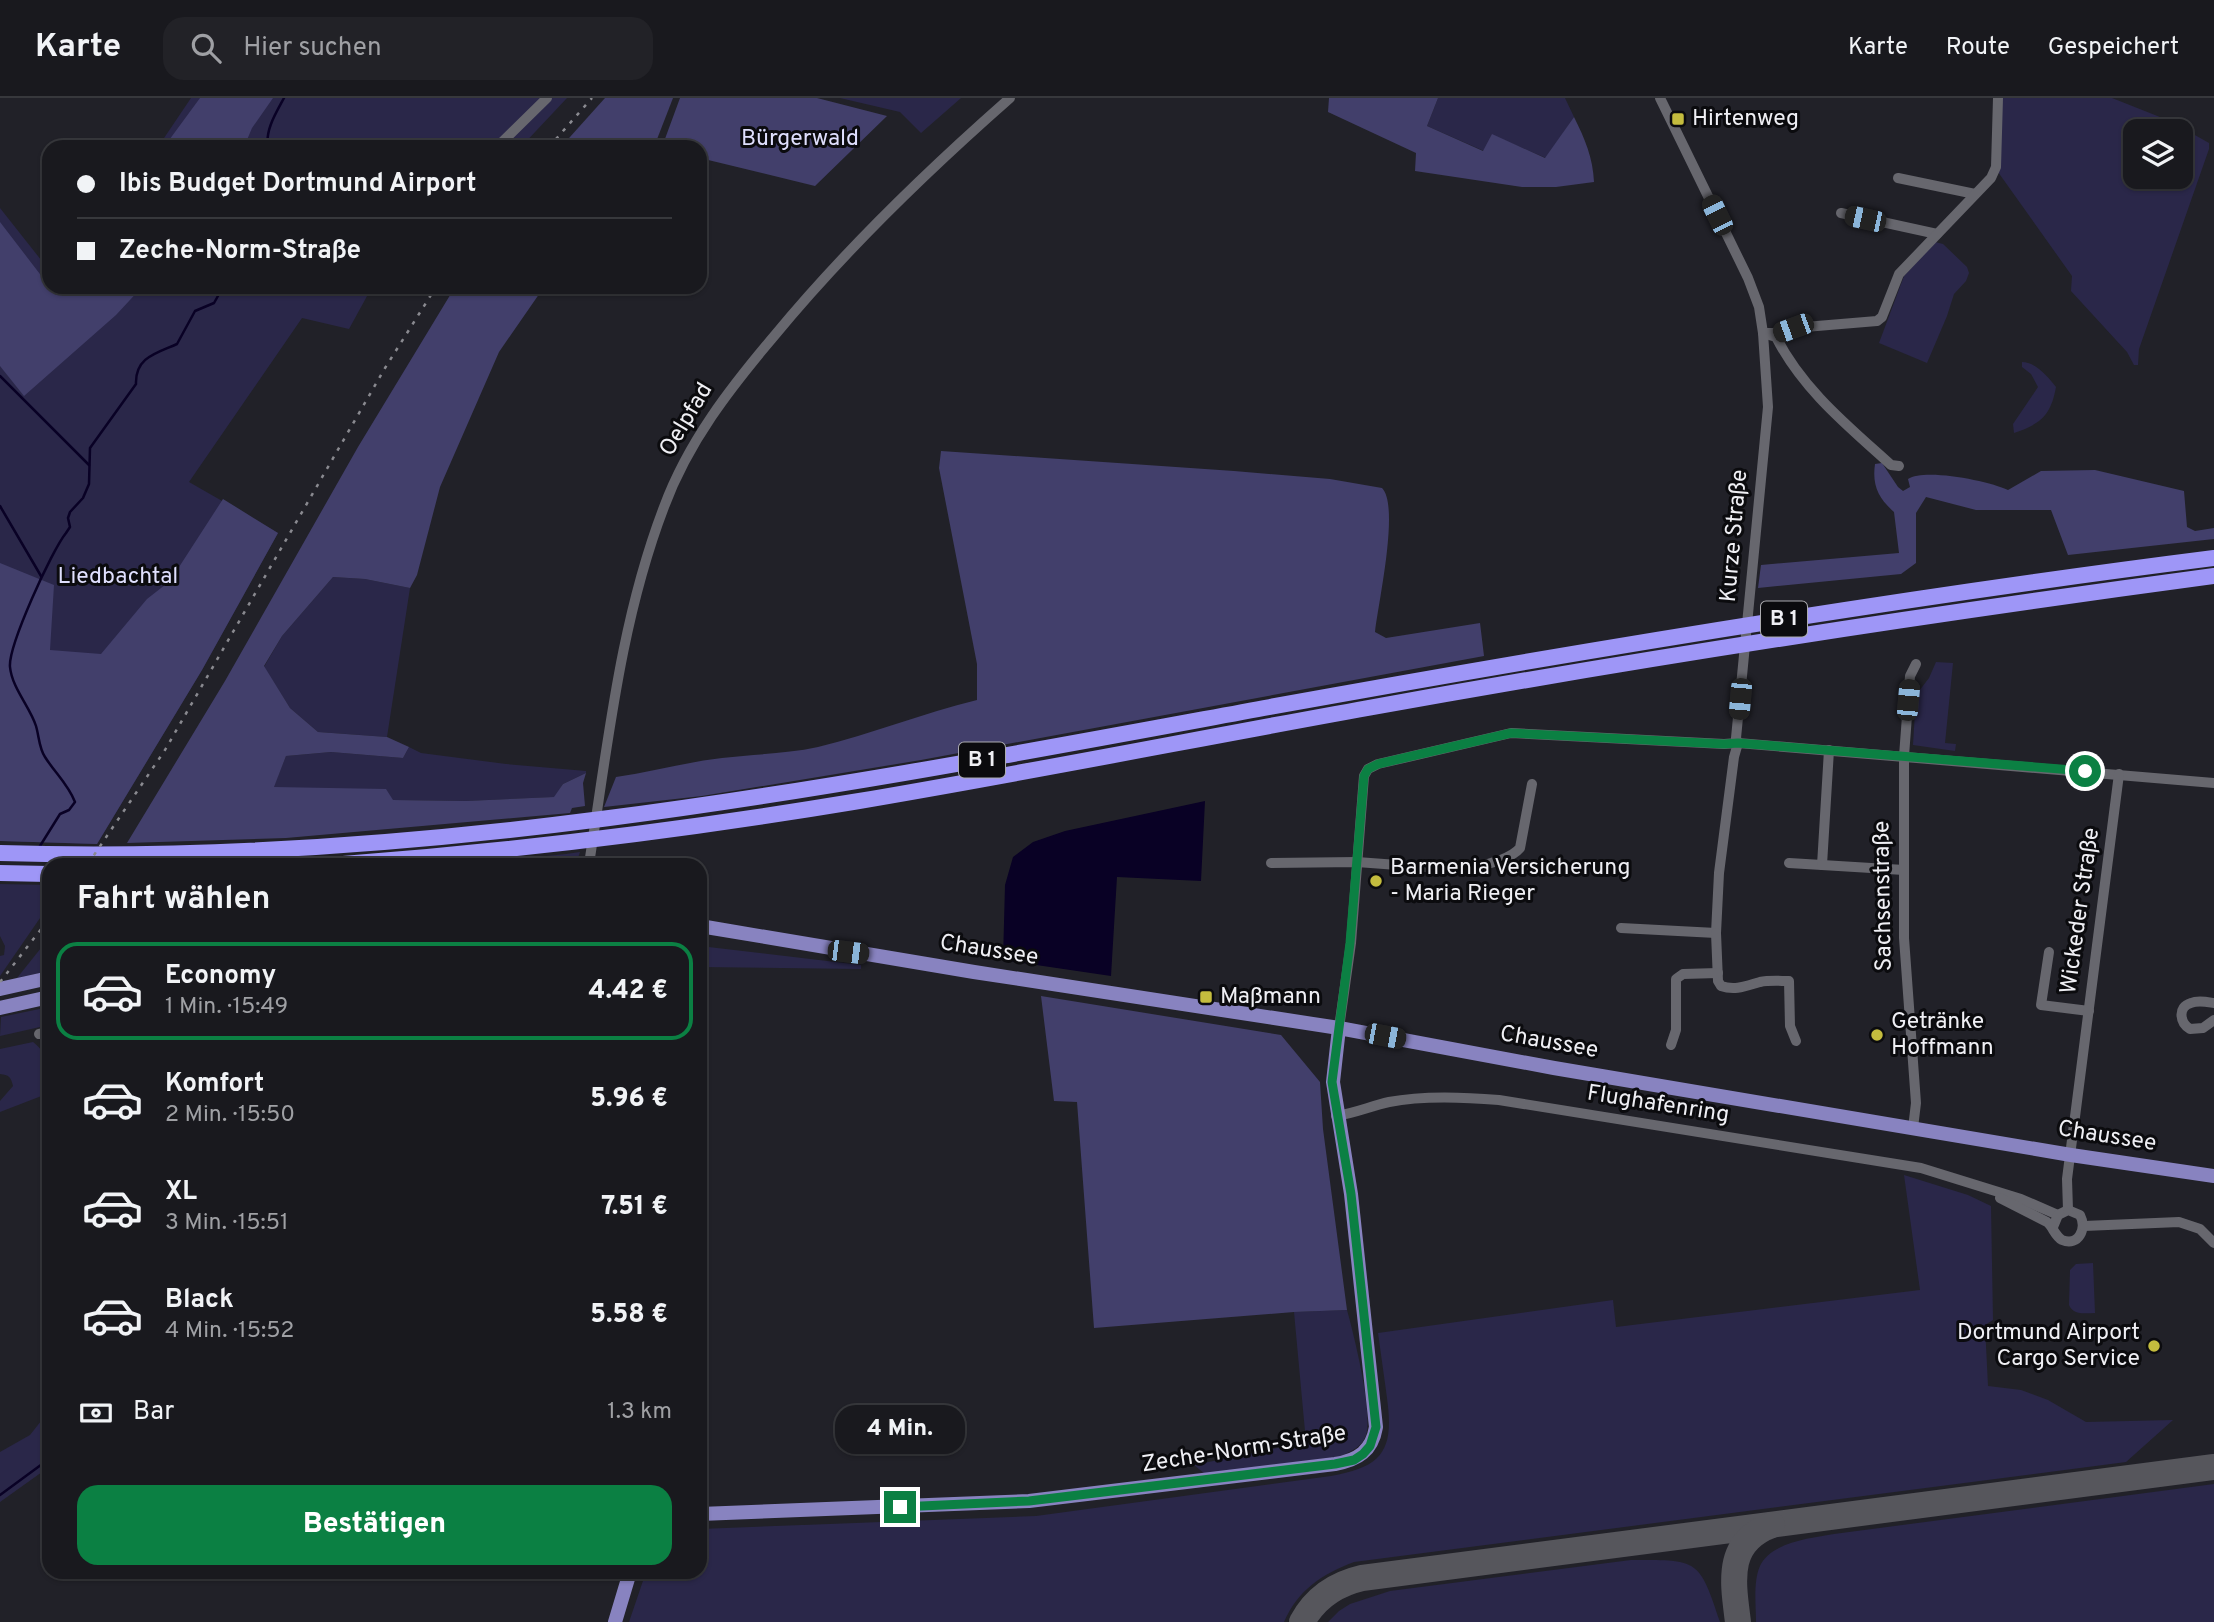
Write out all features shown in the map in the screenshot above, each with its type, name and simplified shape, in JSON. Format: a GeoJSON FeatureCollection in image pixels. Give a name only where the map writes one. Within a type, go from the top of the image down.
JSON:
{"type":"FeatureCollection","features":[{"type":"Feature","properties":{"kind":"highway","name":"B 1"},"geometry":{"type":"LineString","coordinates":[[0,853],[167,854],[285,850],[399,842],[585,822],[839,785],[1357,691],[1793,618],[1942,594],[2214,558]]}},
{"type":"Feature","properties":{"kind":"highway","name":"B 1"},"geometry":{"type":"LineString","coordinates":[[420,858],[582,841],[876,798],[1736,644],[2214,576]]}},
{"type":"Feature","properties":{"kind":"highway"},"geometry":{"type":"LineString","coordinates":[[0,873],[42,874]]}},
{"type":"Feature","properties":{"kind":"main road","name":"Chaussee"},"geometry":{"type":"LineString","coordinates":[[707,927],[1339,1028],[1554,1068],[2071,1155],[2214,1176]]}},
{"type":"Feature","properties":{"kind":"main road","name":"Chaussee"},"geometry":{"type":"LineString","coordinates":[[707,937],[875,956]]}},
{"type":"Feature","properties":{"kind":"main road"},"geometry":{"type":"LineString","coordinates":[[0,989],[42,980]]}},
{"type":"Feature","properties":{"kind":"main road"},"geometry":{"type":"LineString","coordinates":[[0,1008],[42,999]]}},
{"type":"Feature","properties":{"kind":"main road","name":"Zeche-Norm-Straße"},"geometry":{"type":"LineString","coordinates":[[707,1514],[1029,1501],[1354,1460],[1370,1446],[1376,1427],[1351,1194],[1332,1082],[1339,1028]]}},
{"type":"Feature","properties":{"kind":"main road"},"geometry":{"type":"LineString","coordinates":[[615,1622],[628,1579]]}},
{"type":"Feature","properties":{"kind":"street"},"geometry":{"type":"LineString","coordinates":[[504,140],[547,98]]}},
{"type":"Feature","properties":{"kind":"street","name":"Oelpfad"},"geometry":{"type":"LineString","coordinates":[[590,858],[615,696],[635,593],[664,506],[685,460],[706,423],[733,385],[838,261],[1010,98]]}},
{"type":"Feature","properties":{"kind":"street","name":"Kurze Straße"},"geometry":{"type":"LineString","coordinates":[[1660,98],[1748,278],[1759,307],[1768,407],[1738,743],[1719,873],[1716,933],[1718,973]]}},
{"type":"Feature","properties":{"kind":"street"},"geometry":{"type":"LineString","coordinates":[[1763,334],[1793,328],[1877,321],[1882,317],[1899,274],[1991,178],[1996,167],[1998,98]]}},
{"type":"Feature","properties":{"kind":"street"},"geometry":{"type":"LineString","coordinates":[[1898,178],[1975,194]]}},
{"type":"Feature","properties":{"kind":"street"},"geometry":{"type":"LineString","coordinates":[[1841,214],[1937,234]]}},
{"type":"Feature","properties":{"kind":"street"},"geometry":{"type":"LineString","coordinates":[[1763,334],[1776,337],[1792,367],[1824,403],[1891,465],[1899,466]]}},
{"type":"Feature","properties":{"kind":"street","name":"Sachsenstraße"},"geometry":{"type":"LineString","coordinates":[[1913,1128],[1916,1103],[1906,987],[1904,756],[1910,676],[1916,664]]}},
{"type":"Feature","properties":{"kind":"street"},"geometry":{"type":"LineString","coordinates":[[1339,1028],[1350,943],[1364,776],[1368,769],[1378,764],[1511,733],[1738,743],[2214,783]]}},
{"type":"Feature","properties":{"kind":"street"},"geometry":{"type":"LineString","coordinates":[[1822,865],[1829,750]]}},
{"type":"Feature","properties":{"kind":"street","name":"Wickeder Straße"},"geometry":{"type":"LineString","coordinates":[[2071,1155],[2119,774]]}},
{"type":"Feature","properties":{"kind":"street"},"geometry":{"type":"LineString","coordinates":[[1271,863],[1357,862],[1465,870],[1511,855],[1520,848],[1532,784]]}},
{"type":"Feature","properties":{"kind":"street"},"geometry":{"type":"LineString","coordinates":[[1789,863],[1904,870]]}},
{"type":"Feature","properties":{"kind":"street"},"geometry":{"type":"LineString","coordinates":[[1621,928],[1716,933]]}},
{"type":"Feature","properties":{"kind":"street","name":"Wickeder Straße"},"geometry":{"type":"LineString","coordinates":[[2049,952],[2041,1005],[2089,1011]]}},
{"type":"Feature","properties":{"kind":"street"},"geometry":{"type":"LineString","coordinates":[[1671,1045],[1676,1030],[1676,979],[1683,974],[1718,973],[1721,986],[1730,988],[1762,982],[1789,981],[1790,1026],[1796,1041]]}},
{"type":"Feature","properties":{"kind":"street"},"geometry":{"type":"LineString","coordinates":[[2214,1003],[2190,1003],[2181,1015],[2182,1022],[2190,1029],[2203,1028],[2214,1020]]}},
{"type":"Feature","properties":{"kind":"street","name":"Flughafenring"},"geometry":{"type":"LineString","coordinates":[[1336,1116],[1390,1102],[1438,1098],[1499,1100],[1898,1164],[1944,1174],[2080,1215],[2084,1226],[2081,1235],[2075,1240],[2066,1241],[2059,1238],[2053,1227],[1973,1183]]}},
{"type":"Feature","properties":{"kind":"street"},"geometry":{"type":"LineString","coordinates":[[2053,1227],[2063,1212],[2071,1155]]}},
{"type":"Feature","properties":{"kind":"street","name":"Flughafenring"},"geometry":{"type":"LineString","coordinates":[[2084,1226],[2179,1222],[2200,1229],[2214,1243]]}},
{"type":"Feature","properties":{"kind":"green space"},"geometry":{"type":"Polygon","coordinates":[[[191,98],[567,98],[528,140],[163,140],[191,98]]]}},
{"type":"Feature","properties":{"kind":"green space"},"geometry":{"type":"Polygon","coordinates":[[[200,98],[273,98],[247,140],[169,140],[200,98]]]}},
{"type":"Feature","properties":{"kind":"green space"},"geometry":{"type":"Polygon","coordinates":[[[605,98],[673,98],[657,140],[567,140],[605,98]]]}},
{"type":"Feature","properties":{"kind":"green space","name":"Bürgerwald"},"geometry":{"type":"Polygon","coordinates":[[[680,98],[817,98],[887,116],[815,186],[707,160],[707,140],[665,140],[680,98]]]}},
{"type":"Feature","properties":{"kind":"green space"},"geometry":{"type":"Polygon","coordinates":[[[840,98],[961,98],[921,133],[900,112],[840,98]]]}},
{"type":"Feature","properties":{"kind":"green space"},"geometry":{"type":"Polygon","coordinates":[[[1329,98],[1438,98],[1427,126],[1483,151],[1492,134],[1545,158],[1574,117],[1588,149],[1594,182],[1556,187],[1522,187],[1415,171],[1416,153],[1328,112],[1329,98]]]}},
{"type":"Feature","properties":{"kind":"green space"},"geometry":{"type":"Polygon","coordinates":[[[1438,98],[1565,98],[1574,117],[1546,158],[1492,135],[1484,151],[1427,126],[1438,98]]]}},
{"type":"Feature","properties":{"kind":"green space"},"geometry":{"type":"Polygon","coordinates":[[[2001,98],[2112,98],[2165,119],[2123,119],[2123,189],[2193,189],[2193,134],[2209,143],[2139,349],[2138,365],[2134,365],[2127,352],[2071,291],[2072,276],[1998,172],[2001,98]]]}},
{"type":"Feature","properties":{"kind":"green space","name":"Liedbachtal"},"geometry":{"type":"Polygon","coordinates":[[[0,208],[42,261],[42,294],[368,294],[349,329],[302,318],[189,482],[278,533],[202,670],[97,844],[0,841],[0,208]]]}},
{"type":"Feature","properties":{"kind":"green space"},"geometry":{"type":"Polygon","coordinates":[[[0,222],[42,277],[42,294],[136,294],[116,315],[24,396],[0,366],[0,222]]]}},
{"type":"Feature","properties":{"kind":"green space"},"geometry":{"type":"Polygon","coordinates":[[[1935,242],[1943,244],[1967,267],[1969,273],[1966,281],[1954,294],[1927,363],[1879,343],[1904,276],[1935,242]]]}},
{"type":"Feature","properties":{"kind":"green space"},"geometry":{"type":"Polygon","coordinates":[[[451,294],[539,294],[499,352],[440,487],[417,575],[410,588],[365,579],[333,577],[282,636],[264,666],[290,708],[318,732],[387,737],[409,747],[403,758],[331,752],[286,756],[274,787],[386,789],[393,800],[466,801],[554,797],[563,784],[586,773],[583,783],[585,806],[572,808],[570,813],[286,838],[127,843],[225,681],[358,447],[451,294]]]}},
{"type":"Feature","properties":{"kind":"green space"},"geometry":{"type":"Polygon","coordinates":[[[2022,362],[2037,367],[2056,387],[2051,405],[2043,417],[2014,433],[2013,424],[2038,387],[2031,374],[2022,367],[2022,362]]]}},
{"type":"Feature","properties":{"kind":"green space"},"geometry":{"type":"Polygon","coordinates":[[[941,451],[1330,479],[1382,488],[1387,498],[1389,514],[1375,632],[1386,638],[1480,623],[1484,656],[921,760],[702,796],[604,807],[616,777],[709,760],[818,747],[977,700],[977,664],[939,468],[941,451]]]}},
{"type":"Feature","properties":{"kind":"green space"},"geometry":{"type":"Polygon","coordinates":[[[1882,463],[1903,491],[1910,487],[1908,479],[1916,476],[1957,477],[2008,490],[2041,471],[2095,470],[2184,491],[2187,527],[2195,531],[2214,528],[2214,539],[2068,555],[2051,510],[1976,510],[1926,497],[1916,513],[1916,563],[1901,574],[1758,588],[1761,565],[1899,553],[1894,512],[1884,502],[1875,485],[1875,464],[1882,463]]]}},
{"type":"Feature","properties":{"kind":"green space"},"geometry":{"type":"Polygon","coordinates":[[[223,499],[278,533],[202,670],[97,844],[0,841],[0,563],[54,585],[50,650],[101,654],[147,599],[170,581],[223,499]]]}},
{"type":"Feature","properties":{"kind":"green space"},"geometry":{"type":"Polygon","coordinates":[[[333,577],[365,579],[410,588],[387,737],[318,732],[290,708],[264,667],[282,636],[333,577]]]}},
{"type":"Feature","properties":{"kind":"green space"},"geometry":{"type":"Polygon","coordinates":[[[1936,662],[1953,663],[1945,743],[1956,744],[1955,751],[1913,745],[1916,695],[1929,678],[1936,662]]]}},
{"type":"Feature","properties":{"kind":"green space"},"geometry":{"type":"Polygon","coordinates":[[[409,747],[421,753],[586,773],[563,784],[555,797],[466,801],[393,800],[273,788],[286,756],[331,752],[403,758],[409,747]]]}},
{"type":"Feature","properties":{"kind":"green space"},"geometry":{"type":"Polygon","coordinates":[[[580,852],[578,858],[528,858],[580,852]]]}},
{"type":"Feature","properties":{"kind":"green space"},"geometry":{"type":"Polygon","coordinates":[[[0,884],[42,885],[42,915],[0,976],[0,956],[4,955],[5,946],[0,936],[0,884]]]}},
{"type":"Feature","properties":{"kind":"green space"},"geometry":{"type":"Polygon","coordinates":[[[42,947],[42,973],[17,978],[42,947]]]}},
{"type":"Feature","properties":{"kind":"green space"},"geometry":{"type":"Polygon","coordinates":[[[707,947],[861,965],[861,969],[707,967],[707,947]]]}},
{"type":"Feature","properties":{"kind":"green space"},"geometry":{"type":"Polygon","coordinates":[[[1041,996],[1281,1035],[1320,1082],[1323,1129],[1347,1310],[1094,1328],[1077,1102],[1054,1101],[1041,996]]]}},
{"type":"Feature","properties":{"kind":"green space"},"geometry":{"type":"Polygon","coordinates":[[[42,1008],[42,1027],[0,1036],[1,1017],[42,1008]]]}},
{"type":"Feature","properties":{"kind":"green space"},"geometry":{"type":"Polygon","coordinates":[[[33,1042],[39,1047],[42,1051],[42,1096],[0,1112],[0,1101],[13,1086],[9,1077],[0,1074],[0,1049],[33,1042]]]}},
{"type":"Feature","properties":{"kind":"green space"},"geometry":{"type":"Polygon","coordinates":[[[1904,1175],[1968,1195],[1991,1206],[1993,1320],[1985,1325],[1988,1386],[2021,1390],[2048,1400],[2086,1422],[2173,1420],[2126,1462],[1354,1562],[1312,1584],[1296,1601],[1284,1622],[629,1622],[644,1579],[707,1579],[707,1529],[1036,1516],[1331,1476],[1363,1467],[1382,1453],[1389,1430],[1378,1333],[1613,1300],[1616,1327],[1920,1290],[1904,1175]]]}},
{"type":"Feature","properties":{"kind":"green space"},"geometry":{"type":"Polygon","coordinates":[[[2093,1263],[2095,1313],[2077,1312],[2069,1305],[2070,1270],[2076,1264],[2093,1263]]]}},
{"type":"Feature","properties":{"kind":"green space"},"geometry":{"type":"Polygon","coordinates":[[[1347,1310],[1362,1373],[1367,1409],[1366,1435],[1359,1446],[1341,1456],[1205,1474],[1194,1465],[1306,1442],[1294,1312],[1347,1310]]]}},
{"type":"Feature","properties":{"kind":"green space"},"geometry":{"type":"Polygon","coordinates":[[[42,1420],[42,1472],[0,1502],[0,1452],[30,1435],[42,1420]]]}},
{"type":"Feature","properties":{"kind":"green space"},"geometry":{"type":"Polygon","coordinates":[[[2214,1484],[2214,1622],[1756,1622],[1756,1586],[1760,1566],[1773,1551],[1792,1542],[1834,1534],[2214,1484]]]}},
{"type":"Feature","properties":{"kind":"green space"},"geometry":{"type":"Polygon","coordinates":[[[1631,1560],[1670,1561],[1693,1567],[1707,1585],[1720,1622],[1328,1622],[1350,1604],[1390,1591],[1631,1560]]]}},
{"type":"Feature","properties":{"kind":"shaded area"},"geometry":{"type":"Polygon","coordinates":[[[1205,801],[1201,881],[1117,877],[1111,976],[1003,960],[1005,885],[1013,857],[1033,842],[1065,831],[1205,801]]]}},
{"type":"Feature","properties":{"kind":"waterway"},"geometry":{"type":"LineString","coordinates":[[267,140],[284,98]]}},
{"type":"Feature","properties":{"kind":"waterway"},"geometry":{"type":"LineString","coordinates":[[40,846],[60,814],[69,810],[75,802],[43,753],[36,726],[11,675],[11,656],[16,640],[42,577],[70,527],[70,512],[83,498],[89,484],[90,448],[136,384],[143,362],[155,353],[177,344],[195,311],[214,303],[219,294]]}},
{"type":"Feature","properties":{"kind":"waterway"},"geometry":{"type":"LineString","coordinates":[[0,376],[89,465]]}},
{"type":"Feature","properties":{"kind":"waterway"},"geometry":{"type":"LineString","coordinates":[[0,506],[41,576]]}},
{"type":"Feature","properties":{"kind":"waterway"},"geometry":{"type":"LineString","coordinates":[[0,1495],[42,1464]]}},
{"type":"Feature","properties":{"kind":"taxiway"},"geometry":{"type":"LineString","coordinates":[[1302,1622],[1313,1606],[1327,1593],[1362,1578],[2214,1467]]}},
{"type":"Feature","properties":{"kind":"taxiway"},"geometry":{"type":"LineString","coordinates":[[1738,1622],[1734,1578],[1739,1553],[1757,1532],[1772,1525]]}},
{"type":"Feature","properties":{"kind":"railway"},"geometry":{"type":"LineString","coordinates":[[555,140],[592,98]]}},
{"type":"Feature","properties":{"kind":"railway"},"geometry":{"type":"LineString","coordinates":[[92,858],[165,750],[385,368],[432,294]]}},
{"type":"Feature","properties":{"kind":"railway"},"geometry":{"type":"LineString","coordinates":[[0,982],[42,928]]}},
{"type":"Feature","properties":{"kind":"place","name":"Hirtenweg"},"geometry":{"type":"Point","coordinates":[1678,119]}},
{"type":"Feature","properties":{"kind":"place","name":"Barmenia Versicherung - Maria Rieger"},"geometry":{"type":"Point","coordinates":[1376,881]}},
{"type":"Feature","properties":{"kind":"place","name":"Maßmann"},"geometry":{"type":"Point","coordinates":[1206,997]}},
{"type":"Feature","properties":{"kind":"place","name":"Getränke Hoffmann"},"geometry":{"type":"Point","coordinates":[1877,1035]}},
{"type":"Feature","properties":{"kind":"place","name":"Dortmund Airport Cargo Service"},"geometry":{"type":"Point","coordinates":[2154,1346]}},
{"type":"Feature","properties":{"kind":"route"},"geometry":{"type":"LineString","coordinates":[[900,1507],[1029,1501],[1090,1495],[1335,1464],[1354,1460],[1370,1446],[1376,1427],[1374,1392],[1351,1194],[1332,1082],[1350,943],[1364,776],[1368,769],[1378,764],[1511,733],[1738,743],[2085,771]]}}]}
